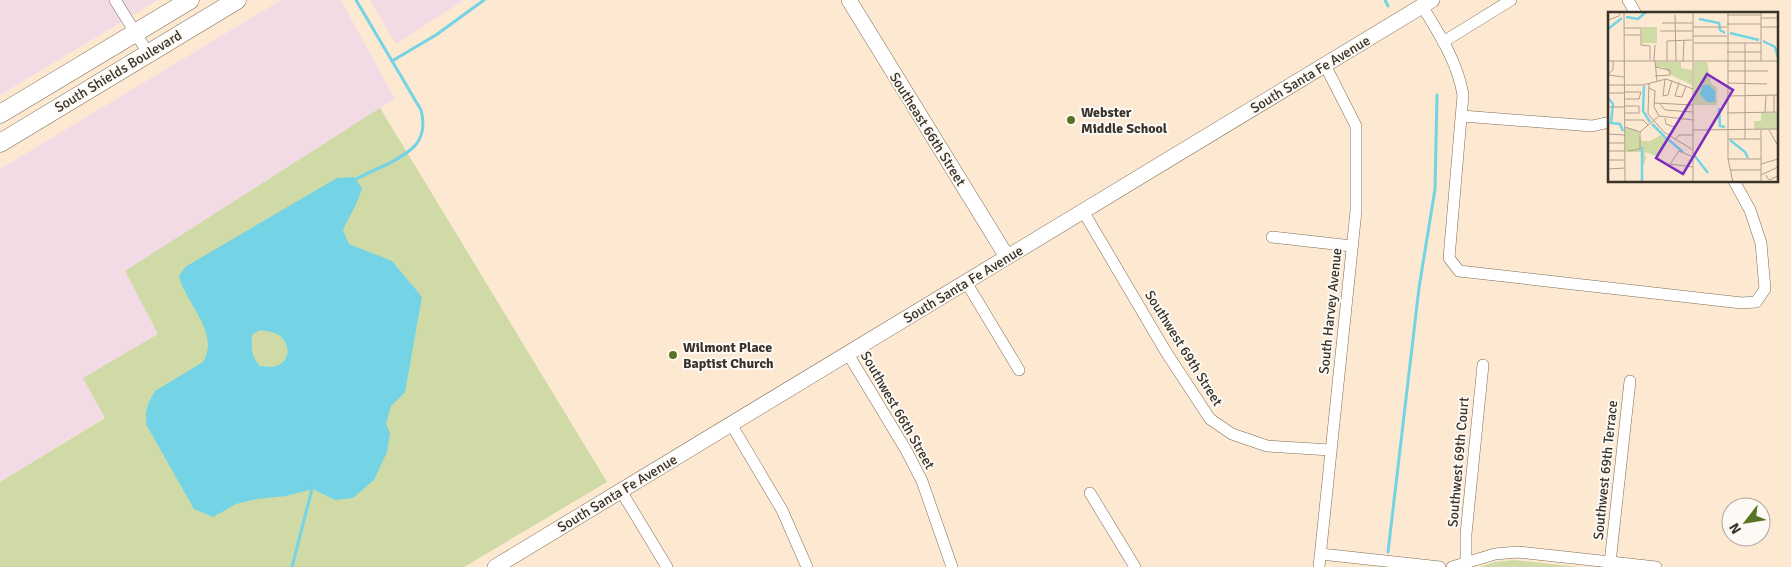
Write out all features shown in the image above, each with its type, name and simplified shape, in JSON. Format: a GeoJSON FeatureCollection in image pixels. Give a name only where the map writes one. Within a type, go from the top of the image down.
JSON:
{"type":"FeatureCollection","features":[{"type":"Feature","properties":{"kind":"main road","name":"South Shields Boulevard"},"geometry":{"type":"LineString","coordinates":[[0,114],[190,0]]}},
{"type":"Feature","properties":{"kind":"main road","name":"South Shields Boulevard"},"geometry":{"type":"LineString","coordinates":[[0,143],[236,0]]}},
{"type":"Feature","properties":{"kind":"main road","name":"Southeast 66th Street"},"geometry":{"type":"LineString","coordinates":[[849,0],[1007,257]]}},
{"type":"Feature","properties":{"kind":"main road","name":"South Santa Fe Avenue"},"geometry":{"type":"LineString","coordinates":[[495,567],[1427,3]]}},
{"type":"Feature","properties":{"kind":"street"},"geometry":{"type":"LineString","coordinates":[[115,0],[148,53]]}},
{"type":"Feature","properties":{"kind":"street"},"geometry":{"type":"LineString","coordinates":[[1443,42],[1511,0]]}},
{"type":"Feature","properties":{"kind":"street"},"geometry":{"type":"LineString","coordinates":[[1628,0],[1635,12]]}},
{"type":"Feature","properties":{"kind":"street"},"geometry":{"type":"LineString","coordinates":[[1427,3],[1461,79],[1464,95],[1449,258],[1459,271],[1732,302],[1756,302],[1765,289],[1761,243],[1750,210],[1735,182]]}},
{"type":"Feature","properties":{"kind":"street","name":"South Harvey Avenue"},"geometry":{"type":"LineString","coordinates":[[1319,567],[1356,211],[1356,126],[1324,65]]}},
{"type":"Feature","properties":{"kind":"street"},"geometry":{"type":"LineString","coordinates":[[1462,116],[1592,126],[1608,122]]}},
{"type":"Feature","properties":{"kind":"street","name":"Southwest 69th Street"},"geometry":{"type":"LineString","coordinates":[[1083,211],[1166,352],[1210,419],[1232,434],[1267,446],[1330,450]]}},
{"type":"Feature","properties":{"kind":"street"},"geometry":{"type":"LineString","coordinates":[[1272,237],[1352,246]]}},
{"type":"Feature","properties":{"kind":"street"},"geometry":{"type":"LineString","coordinates":[[966,282],[1019,370]]}},
{"type":"Feature","properties":{"kind":"street","name":"Southwest 66th Street"},"geometry":{"type":"LineString","coordinates":[[848,354],[918,473],[952,567]]}},
{"type":"Feature","properties":{"kind":"street","name":"Southwest 69th Court"},"geometry":{"type":"LineString","coordinates":[[1466,562],[1466,534],[1483,365]]}},
{"type":"Feature","properties":{"kind":"street","name":"Southwest 69th Terrace"},"geometry":{"type":"LineString","coordinates":[[1610,562],[1630,381]]}},
{"type":"Feature","properties":{"kind":"street"},"geometry":{"type":"LineString","coordinates":[[731,424],[782,510],[807,567]]}},
{"type":"Feature","properties":{"kind":"street"},"geometry":{"type":"LineString","coordinates":[[621,491],[667,567]]}},
{"type":"Feature","properties":{"kind":"street"},"geometry":{"type":"LineString","coordinates":[[1090,493],[1135,567]]}},
{"type":"Feature","properties":{"kind":"street"},"geometry":{"type":"LineString","coordinates":[[1452,567],[1495,554],[1518,552],[1656,567]]}},
{"type":"Feature","properties":{"kind":"street"},"geometry":{"type":"LineString","coordinates":[[1321,554],[1440,567]]}},
{"type":"Feature","properties":{"kind":"shaded area"},"geometry":{"type":"Polygon","coordinates":[[[0,0],[158,0],[0,95],[0,0]]]}},
{"type":"Feature","properties":{"kind":"shaded area"},"geometry":{"type":"Polygon","coordinates":[[[281,0],[341,0],[395,99],[126,271],[159,334],[83,378],[105,417],[0,482],[0,169],[281,0]]]}},
{"type":"Feature","properties":{"kind":"shaded area"},"geometry":{"type":"Polygon","coordinates":[[[370,0],[464,0],[396,44],[370,0]]]}},
{"type":"Feature","properties":{"kind":"green space"},"geometry":{"type":"Polygon","coordinates":[[[380,108],[607,482],[464,567],[0,567],[0,482],[105,418],[83,378],[158,334],[125,271],[380,108]]]}},
{"type":"Feature","properties":{"kind":"green space"},"geometry":{"type":"Polygon","coordinates":[[[1514,560],[1578,567],[1480,567],[1495,562],[1514,560]]]}},
{"type":"Feature","properties":{"kind":"water"},"geometry":{"type":"Polygon","coordinates":[[[354,177],[362,188],[343,230],[349,244],[392,261],[422,297],[405,392],[391,406],[386,424],[390,433],[387,452],[374,480],[353,498],[335,500],[313,489],[286,496],[257,499],[236,504],[213,517],[194,509],[146,424],[146,412],[155,391],[203,362],[207,351],[208,340],[205,329],[182,286],[179,276],[185,267],[337,178],[354,177]],[[260,330],[252,335],[253,355],[257,362],[260,366],[270,367],[281,364],[288,352],[286,343],[279,335],[260,330]]]}},
{"type":"Feature","properties":{"kind":"waterway"},"geometry":{"type":"LineString","coordinates":[[352,181],[388,164],[411,149],[417,144],[423,130],[421,110],[356,0]]}},
{"type":"Feature","properties":{"kind":"waterway"},"geometry":{"type":"LineString","coordinates":[[392,61],[436,35],[484,0]]}},
{"type":"Feature","properties":{"kind":"waterway"},"geometry":{"type":"LineString","coordinates":[[1385,0],[1388,6]]}},
{"type":"Feature","properties":{"kind":"waterway"},"geometry":{"type":"LineString","coordinates":[[1388,552],[1419,288],[1435,189],[1437,95]]}},
{"type":"Feature","properties":{"kind":"waterway"},"geometry":{"type":"LineString","coordinates":[[292,567],[313,485]]}},
{"type":"Feature","properties":{"kind":"place","name":"Webster Middle School"},"geometry":{"type":"Point","coordinates":[1071,120]}},
{"type":"Feature","properties":{"kind":"place","name":"Wilmont Place Baptist Church"},"geometry":{"type":"Point","coordinates":[673,355]}}]}
